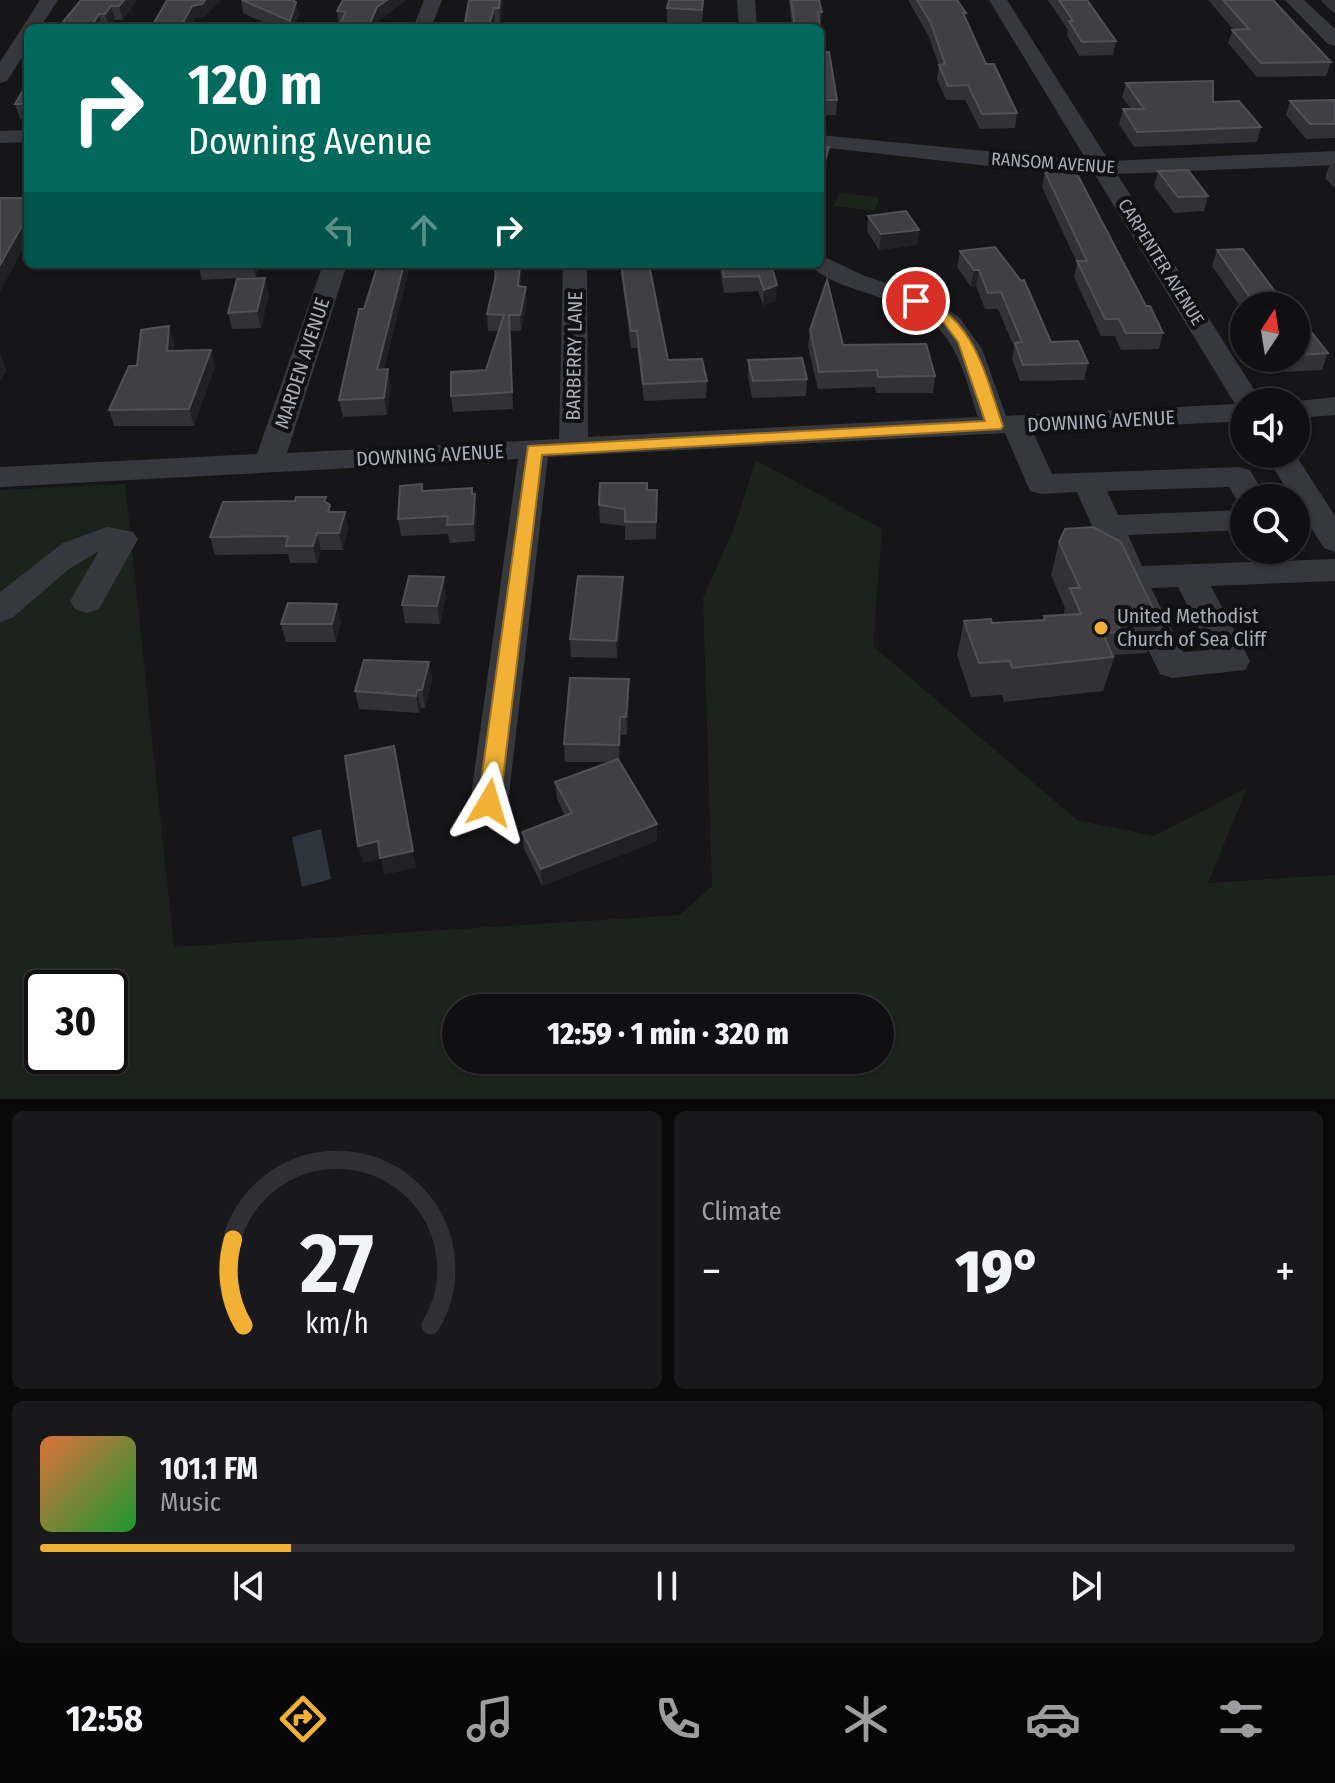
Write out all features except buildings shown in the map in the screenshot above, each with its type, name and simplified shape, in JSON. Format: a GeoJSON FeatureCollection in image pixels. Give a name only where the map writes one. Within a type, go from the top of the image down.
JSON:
{"type":"FeatureCollection","features":[{"type":"Feature","properties":{"kind":"street"},"geometry":{"type":"LineString","coordinates":[[34,24],[49,0]]}},
{"type":"Feature","properties":{"kind":"street"},"geometry":{"type":"LineString","coordinates":[[424,24],[433,0]]}},
{"type":"Feature","properties":{"kind":"street"},"geometry":{"type":"LineString","coordinates":[[746,0],[748,24]]}},
{"type":"Feature","properties":{"kind":"street","name":"CARPENTER AVENUE"},"geometry":{"type":"LineString","coordinates":[[998,0],[1239,388]]}},
{"type":"Feature","properties":{"kind":"street"},"geometry":{"type":"LineString","coordinates":[[1294,0],[1332,35]]}},
{"type":"Feature","properties":{"kind":"street"},"geometry":{"type":"LineString","coordinates":[[0,77],[24,39]]}},
{"type":"Feature","properties":{"kind":"street"},"geometry":{"type":"LineString","coordinates":[[0,137],[24,136]]}},
{"type":"Feature","properties":{"kind":"street","name":"RANSOM AVENUE"},"geometry":{"type":"LineString","coordinates":[[824,141],[1061,167],[1335,158]]}},
{"type":"Feature","properties":{"kind":"street"},"geometry":{"type":"LineString","coordinates":[[824,264],[855,282],[916,301],[949,320],[965,342],[1006,426],[1041,484],[1239,477],[1243,484]]}},
{"type":"Feature","properties":{"kind":"street","name":"MARDEN AVENUE"},"geometry":{"type":"LineString","coordinates":[[269,463],[334,268]]}},
{"type":"Feature","properties":{"kind":"street","name":"BARBERRY LANE"},"geometry":{"type":"LineString","coordinates":[[573,448],[575,268]]}},
{"type":"Feature","properties":{"kind":"street"},"geometry":{"type":"LineString","coordinates":[[1310,408],[1335,406]]}},
{"type":"Feature","properties":{"kind":"street","name":"DOWNING AVENUE"},"geometry":{"type":"LineString","coordinates":[[0,477],[1230,413]]}},
{"type":"Feature","properties":{"kind":"street"},"geometry":{"type":"LineString","coordinates":[[489,803],[534,450]]}},
{"type":"Feature","properties":{"kind":"street"},"geometry":{"type":"LineString","coordinates":[[1289,468],[1335,541]]}},
{"type":"Feature","properties":{"kind":"street"},"geometry":{"type":"LineString","coordinates":[[1088,482],[1172,665],[1233,661],[1189,576]]}},
{"type":"Feature","properties":{"kind":"street"},"geometry":{"type":"LineString","coordinates":[[1108,526],[1230,521]]}},
{"type":"Feature","properties":{"kind":"street"},"geometry":{"type":"LineString","coordinates":[[0,610],[63,558],[88,542],[110,535],[122,539],[87,601]]}},
{"type":"Feature","properties":{"kind":"street"},"geometry":{"type":"LineString","coordinates":[[1131,578],[1189,576],[1267,564]]}},
{"type":"Feature","properties":{"kind":"street"},"geometry":{"type":"LineString","coordinates":[[1303,564],[1335,570]]}},
{"type":"Feature","properties":{"kind":"shaded area"},"geometry":{"type":"Polygon","coordinates":[[[839,193],[879,198],[875,211],[834,206],[839,193]]]}},
{"type":"Feature","properties":{"kind":"shaded area"},"geometry":{"type":"Polygon","coordinates":[[[756,460],[882,529],[873,646],[1077,820],[1154,836],[1247,788],[1208,883],[1335,875],[1335,1099],[0,1099],[0,490],[125,484],[174,947],[680,915],[712,886],[703,598],[735,526],[756,460]]]}},
{"type":"Feature","properties":{"kind":"shaded area"},"geometry":{"type":"Polygon","coordinates":[[[321,829],[331,879],[302,887],[292,837],[321,829]]]}},
{"type":"Feature","properties":{"kind":"place","name":"United Methodist Church of Sea Cliff"},"geometry":{"type":"Point","coordinates":[1101,628]}},
{"type":"Feature","properties":{"kind":"route"},"geometry":{"type":"LineString","coordinates":[[489,803],[534,450],[995,426],[965,342],[949,320],[916,301]]}}]}
